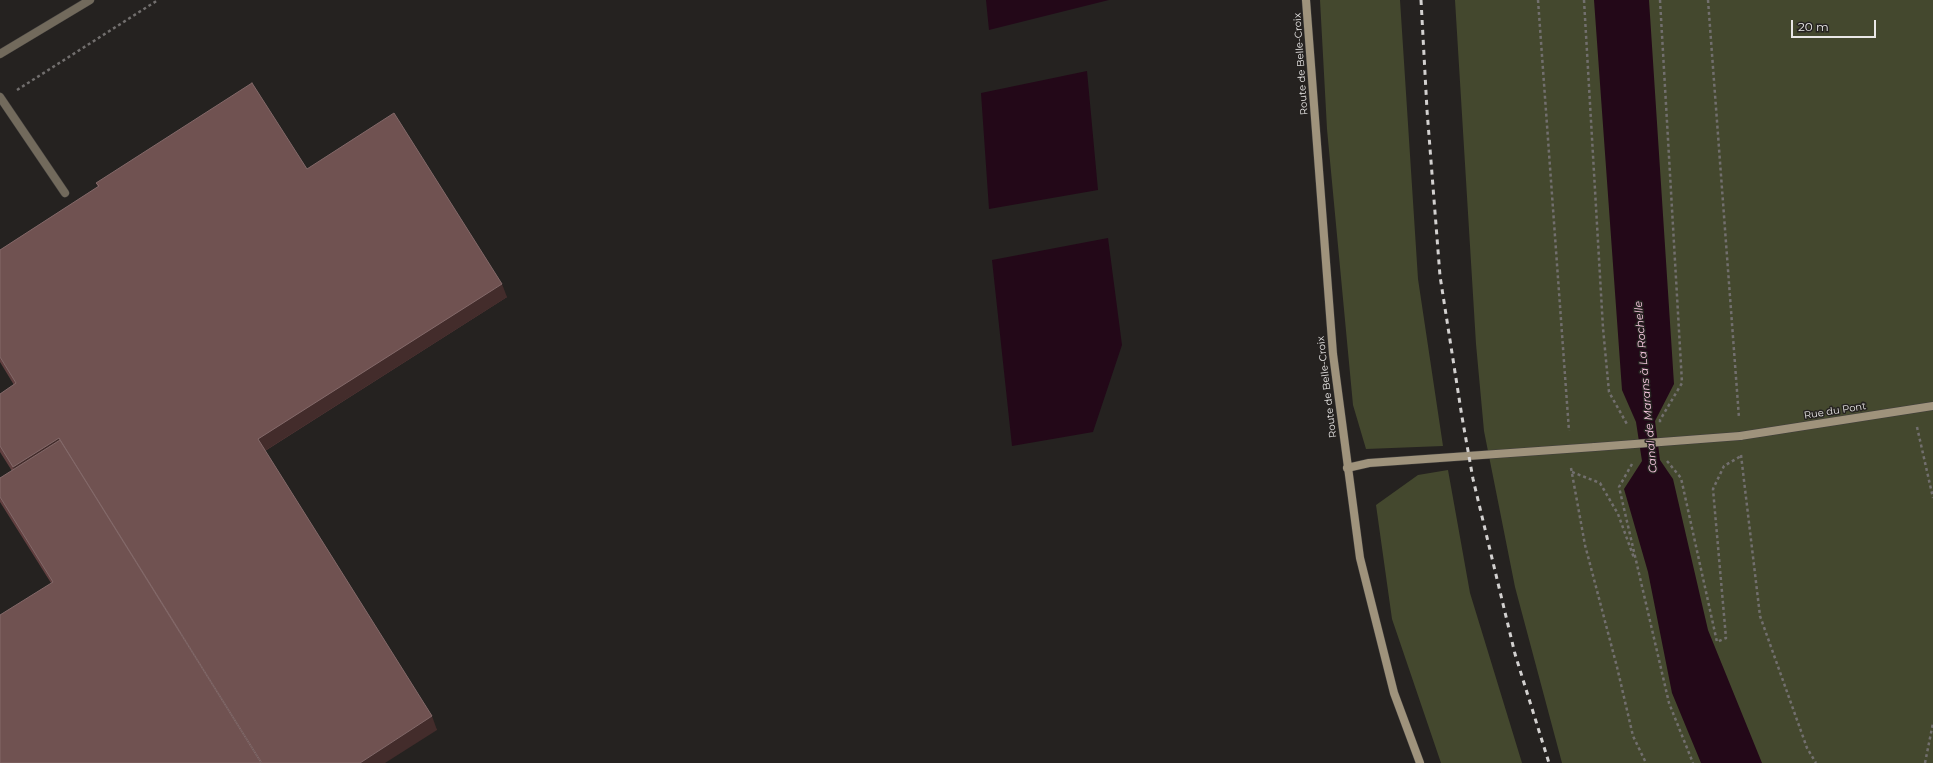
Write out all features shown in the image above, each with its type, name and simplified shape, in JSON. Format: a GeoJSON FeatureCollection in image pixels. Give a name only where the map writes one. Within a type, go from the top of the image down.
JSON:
{"type":"FeatureCollection","features":[{"type":"Feature","properties":{"kind":"street"},"geometry":{"type":"LineString","coordinates":[[0,54],[90,0]]}},
{"type":"Feature","properties":{"kind":"street","name":"Route de Belle-Croix"},"geometry":{"type":"LineString","coordinates":[[1306,0],[1333,354],[1360,558],[1394,693],[1420,763]]}},
{"type":"Feature","properties":{"kind":"street"},"geometry":{"type":"LineString","coordinates":[[1,98],[65,193]]}},
{"type":"Feature","properties":{"kind":"street","name":"Rue du Pont"},"geometry":{"type":"LineString","coordinates":[[1347,468],[1369,463],[1740,436],[1933,406]]}},
{"type":"Feature","properties":{"kind":"path"},"geometry":{"type":"LineString","coordinates":[[1,98],[158,0]]}},
{"type":"Feature","properties":{"kind":"path"},"geometry":{"type":"LineString","coordinates":[[1538,0],[1571,472],[1585,545],[1617,667],[1633,736],[1646,763]]}},
{"type":"Feature","properties":{"kind":"path"},"geometry":{"type":"LineString","coordinates":[[1584,0],[1603,328],[1609,392],[1628,426],[1629,432]]}},
{"type":"Feature","properties":{"kind":"path"},"geometry":{"type":"LineString","coordinates":[[1660,0],[1682,383],[1660,420],[1661,428]]}},
{"type":"Feature","properties":{"kind":"path"},"geometry":{"type":"LineString","coordinates":[[1708,0],[1741,456],[1760,616],[1807,748],[1816,763]]}},
{"type":"Feature","properties":{"kind":"path"},"geometry":{"type":"LineString","coordinates":[[1913,409],[1933,498]]}},
{"type":"Feature","properties":{"kind":"path"},"geometry":{"type":"LineString","coordinates":[[1665,458],[1681,478],[1717,642],[1726,638],[1713,489],[1724,466],[1741,456]]}},
{"type":"Feature","properties":{"kind":"path"},"geometry":{"type":"LineString","coordinates":[[1634,461],[1619,487],[1669,703],[1693,763]]}},
{"type":"Feature","properties":{"kind":"path"},"geometry":{"type":"LineString","coordinates":[[1571,472],[1600,482],[1618,514],[1638,568]]}},
{"type":"Feature","properties":{"kind":"path"},"geometry":{"type":"LineString","coordinates":[[1925,763],[1933,723]]}},
{"type":"Feature","properties":{"kind":"green space"},"geometry":{"type":"Polygon","coordinates":[[[1320,0],[1400,0],[1418,279],[1443,446],[1366,449],[1353,405],[1327,129],[1320,0]]]}},
{"type":"Feature","properties":{"kind":"green space"},"geometry":{"type":"Polygon","coordinates":[[[1455,0],[1933,0],[1933,763],[1562,763],[1515,587],[1484,431],[1476,344],[1455,0]]]}},
{"type":"Feature","properties":{"kind":"green space"},"geometry":{"type":"Polygon","coordinates":[[[1448,470],[1470,593],[1522,763],[1441,763],[1392,619],[1376,505],[1418,475],[1448,470]]]}},
{"type":"Feature","properties":{"kind":"water"},"geometry":{"type":"Polygon","coordinates":[[[986,0],[1109,0],[989,30],[986,0]]]}},
{"type":"Feature","properties":{"kind":"water","name":"Canal de Marans à La Rochelle"},"geometry":{"type":"Polygon","coordinates":[[[1594,0],[1649,0],[1674,384],[1655,421],[1660,460],[1673,479],[1708,630],[1762,763],[1701,763],[1672,693],[1648,572],[1624,489],[1642,461],[1636,422],[1622,390],[1594,0]]]}},
{"type":"Feature","properties":{"kind":"water"},"geometry":{"type":"Polygon","coordinates":[[[1087,71],[1098,190],[989,209],[981,93],[1087,71]]]}},
{"type":"Feature","properties":{"kind":"water"},"geometry":{"type":"Polygon","coordinates":[[[1108,238],[1122,345],[1093,432],[1012,446],[992,260],[1108,238]]]}},
{"type":"Feature","properties":{"kind":"building"},"geometry":{"type":"Polygon","coordinates":[[[252,83],[307,169],[394,113],[502,284],[258,439],[432,716],[360,763],[262,763],[59,438],[13,467],[0,446],[0,394],[16,383],[0,357],[0,250],[99,186],[96,183],[252,83]]]}},
{"type":"Feature","properties":{"kind":"building"},"geometry":{"type":"Polygon","coordinates":[[[60,440],[261,763],[0,763],[0,615],[53,582],[0,497],[0,478],[60,440]]]}},
{"type":"Feature","properties":{"kind":"railway"},"geometry":{"type":"LineString","coordinates":[[1421,0],[1427,110],[1440,276],[1462,417],[1473,479],[1515,654],[1549,763]]}}]}
